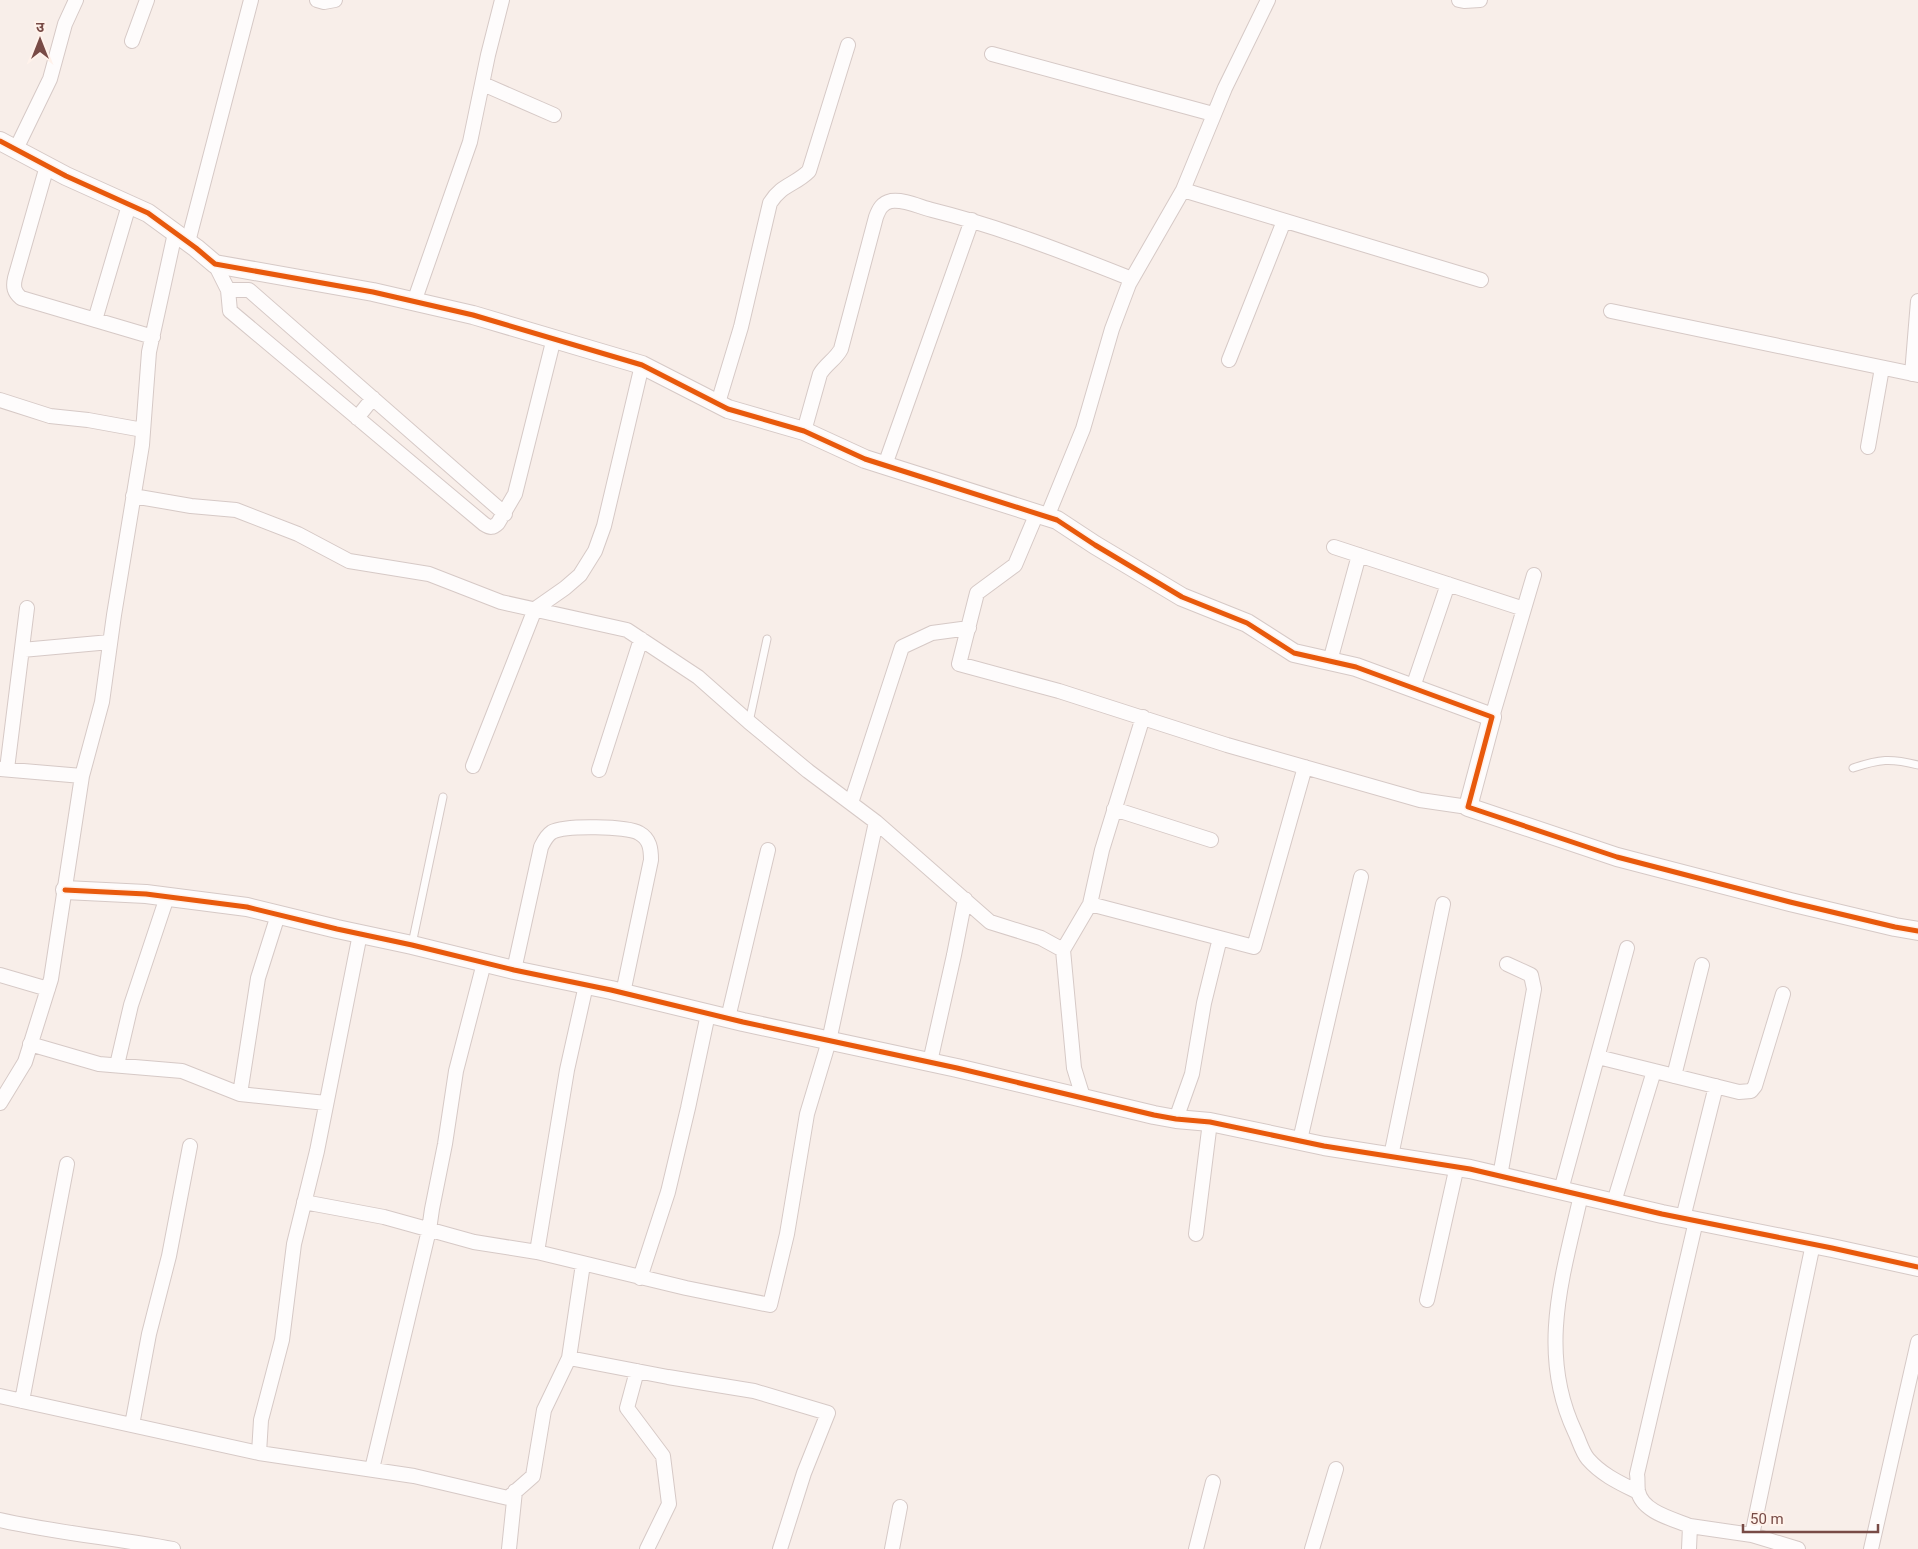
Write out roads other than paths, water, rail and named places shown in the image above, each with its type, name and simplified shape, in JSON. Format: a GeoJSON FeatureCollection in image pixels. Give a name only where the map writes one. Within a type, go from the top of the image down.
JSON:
{"type":"FeatureCollection","features":[{"type":"Feature","properties":{"kind":"street"},"geometry":{"type":"LineString","coordinates":[[16,150],[50,79],[64,24],[76,0]]}},
{"type":"Feature","properties":{"kind":"street"},"geometry":{"type":"LineString","coordinates":[[132,41],[147,0]]}},
{"type":"Feature","properties":{"kind":"street"},"geometry":{"type":"LineString","coordinates":[[0,1103],[25,1062],[51,979],[82,776],[102,702],[143,430],[149,352],[251,0]]}},
{"type":"Feature","properties":{"kind":"street"},"geometry":{"type":"LineString","coordinates":[[316,0],[324,2],[334,0]]}},
{"type":"Feature","properties":{"kind":"street"},"geometry":{"type":"LineString","coordinates":[[414,302],[470,142],[488,55],[502,0]]}},
{"type":"Feature","properties":{"kind":"street"},"geometry":{"type":"LineString","coordinates":[[1268,0],[1213,114],[1183,190],[1132,279],[1112,328],[1083,429],[1042,515],[1015,565],[977,593],[959,664],[1059,691],[1227,744],[1420,800],[1468,807],[1617,857],[1790,902],[1918,931]]}},
{"type":"Feature","properties":{"kind":"street"},"geometry":{"type":"LineString","coordinates":[[1459,0],[1480,0]]}},
{"type":"Feature","properties":{"kind":"street"},"geometry":{"type":"LineString","coordinates":[[718,403],[741,327],[770,203],[784,186],[802,178],[809,171],[848,45]]}},
{"type":"Feature","properties":{"kind":"street"},"geometry":{"type":"LineString","coordinates":[[992,54],[1213,114]]}},
{"type":"Feature","properties":{"kind":"street"},"geometry":{"type":"LineString","coordinates":[[482,84],[554,115]]}},
{"type":"Feature","properties":{"kind":"street"},"geometry":{"type":"LineString","coordinates":[[0,141],[47,166],[148,213],[182,238],[215,264],[228,290],[230,311],[484,524],[490,527],[495,526],[505,514],[515,494],[554,338]]}},
{"type":"Feature","properties":{"kind":"street"},"geometry":{"type":"LineString","coordinates":[[47,166],[15,278],[14,290],[21,298],[153,337]]}},
{"type":"Feature","properties":{"kind":"street"},"geometry":{"type":"LineString","coordinates":[[1183,190],[1481,280]]}},
{"type":"Feature","properties":{"kind":"street"},"geometry":{"type":"LineString","coordinates":[[804,431],[820,374],[823,368],[838,356],[841,349],[876,217],[880,208],[885,203],[900,202],[972,220],[1047,245],[1132,279]]}},
{"type":"Feature","properties":{"kind":"street"},"geometry":{"type":"LineString","coordinates":[[95,320],[129,205]]}},
{"type":"Feature","properties":{"kind":"street"},"geometry":{"type":"LineString","coordinates":[[885,465],[972,220]]}},
{"type":"Feature","properties":{"kind":"street"},"geometry":{"type":"LineString","coordinates":[[1229,360],[1284,221]]}},
{"type":"Feature","properties":{"kind":"street"},"geometry":{"type":"LineString","coordinates":[[215,264],[373,292],[473,315],[642,365],[728,409],[804,431],[865,459],[1056,520],[1182,597],[1247,623],[1294,653],[1356,667],[1492,717]]}},
{"type":"Feature","properties":{"kind":"street"},"geometry":{"type":"LineString","coordinates":[[228,290],[249,290],[505,514]]}},
{"type":"Feature","properties":{"kind":"street"},"geometry":{"type":"LineString","coordinates":[[1611,311],[1915,374],[1918,301]]}},
{"type":"Feature","properties":{"kind":"street"},"geometry":{"type":"LineString","coordinates":[[473,766],[535,609],[580,575],[595,551],[604,526],[642,365]]}},
{"type":"Feature","properties":{"kind":"street"},"geometry":{"type":"LineString","coordinates":[[1868,447],[1882,368]]}},
{"type":"Feature","properties":{"kind":"street"},"geometry":{"type":"LineString","coordinates":[[357,418],[373,398]]}},
{"type":"Feature","properties":{"kind":"street"},"geometry":{"type":"LineString","coordinates":[[0,400],[50,416],[88,420],[143,430]]}},
{"type":"Feature","properties":{"kind":"street"},"geometry":{"type":"LineString","coordinates":[[134,496],[191,506],[236,510],[298,534],[349,561],[429,574],[501,602],[627,630],[698,677],[749,722],[876,822],[965,898],[990,922],[1041,938],[1063,950]]}},
{"type":"Feature","properties":{"kind":"street"},"geometry":{"type":"LineString","coordinates":[[1334,547],[1524,609]]}},
{"type":"Feature","properties":{"kind":"street"},"geometry":{"type":"LineString","coordinates":[[1330,661],[1359,555]]}},
{"type":"Feature","properties":{"kind":"street"},"geometry":{"type":"LineString","coordinates":[[1468,807],[1492,717],[1534,575]]}},
{"type":"Feature","properties":{"kind":"street"},"geometry":{"type":"LineString","coordinates":[[1413,687],[1448,584]]}},
{"type":"Feature","properties":{"kind":"street"},"geometry":{"type":"LineString","coordinates":[[27,608],[3,769],[82,776]]}},
{"type":"Feature","properties":{"kind":"street"},"geometry":{"type":"LineString","coordinates":[[851,803],[902,647],[932,633],[969,628]]}},
{"type":"Feature","properties":{"kind":"street"},"geometry":{"type":"LineString","coordinates":[[599,770],[641,639]]}},
{"type":"Feature","properties":{"kind":"street"},"geometry":{"type":"LineString","coordinates":[[22,650],[110,642]]}},
{"type":"Feature","properties":{"kind":"street"},"geometry":{"type":"LineString","coordinates":[[1083,1097],[1074,1068],[1063,950],[1090,904],[1102,850],[1143,717]]}},
{"type":"Feature","properties":{"kind":"street"},"geometry":{"type":"LineString","coordinates":[[1090,904],[1254,947],[1305,767]]}},
{"type":"Feature","properties":{"kind":"street"},"geometry":{"type":"LineString","coordinates":[[1114,809],[1211,840]]}},
{"type":"Feature","properties":{"kind":"street"},"geometry":{"type":"LineString","coordinates":[[304,1202],[384,1217],[474,1242],[537,1252],[640,1278],[770,1305],[787,1234],[808,1114],[829,1041],[876,822]]}},
{"type":"Feature","properties":{"kind":"street"},"geometry":{"type":"LineString","coordinates":[[514,970],[541,847],[545,838],[551,833],[570,827],[624,829],[639,832],[651,847],[651,860],[623,993]]}},
{"type":"Feature","properties":{"kind":"street"},"geometry":{"type":"LineString","coordinates":[[728,1018],[768,850]]}},
{"type":"Feature","properties":{"kind":"street"},"geometry":{"type":"LineString","coordinates":[[1300,1140],[1361,877]]}},
{"type":"Feature","properties":{"kind":"street"},"geometry":{"type":"LineString","coordinates":[[65,890],[167,897],[247,907],[360,934],[412,944],[514,970],[930,1062],[1176,1120],[1210,1122],[1324,1146],[1456,1166],[1690,1219],[1918,1267]]}},
{"type":"Feature","properties":{"kind":"street"},"geometry":{"type":"LineString","coordinates":[[116,1065],[131,1005],[167,897]]}},
{"type":"Feature","properties":{"kind":"street"},"geometry":{"type":"LineString","coordinates":[[930,1062],[965,898]]}},
{"type":"Feature","properties":{"kind":"street"},"geometry":{"type":"LineString","coordinates":[[1391,1156],[1443,904]]}},
{"type":"Feature","properties":{"kind":"street"},"geometry":{"type":"LineString","coordinates":[[240,1094],[258,978],[278,915]]}},
{"type":"Feature","properties":{"kind":"street"},"geometry":{"type":"LineString","coordinates":[[259,1453],[261,1420],[282,1340],[294,1244],[326,1103],[360,934]]}},
{"type":"Feature","properties":{"kind":"street"},"geometry":{"type":"LineString","coordinates":[[1176,1120],[1192,1074],[1204,1003],[1220,938]]}},
{"type":"Feature","properties":{"kind":"street"},"geometry":{"type":"LineString","coordinates":[[1561,1190],[1627,948]]}},
{"type":"Feature","properties":{"kind":"street"},"geometry":{"type":"LineString","coordinates":[[372,1469],[429,1230],[456,1071],[484,963]]}},
{"type":"Feature","properties":{"kind":"street"},"geometry":{"type":"LineString","coordinates":[[1500,1176],[1534,989],[1534,981],[1531,975],[1507,964]]}},
{"type":"Feature","properties":{"kind":"street"},"geometry":{"type":"LineString","coordinates":[[1674,1076],[1702,966]]}},
{"type":"Feature","properties":{"kind":"street"},"geometry":{"type":"LineString","coordinates":[[0,975],[48,989]]}},
{"type":"Feature","properties":{"kind":"street"},"geometry":{"type":"LineString","coordinates":[[537,1252],[567,1070],[586,985]]}},
{"type":"Feature","properties":{"kind":"street"},"geometry":{"type":"LineString","coordinates":[[1598,1057],[1739,1092],[1751,1091],[1755,1086],[1783,994]]}},
{"type":"Feature","properties":{"kind":"street"},"geometry":{"type":"LineString","coordinates":[[640,1278],[668,1192],[708,1014]]}},
{"type":"Feature","properties":{"kind":"street"},"geometry":{"type":"LineString","coordinates":[[30,1044],[99,1064],[182,1071],[240,1094],[326,1103]]}},
{"type":"Feature","properties":{"kind":"street"},"geometry":{"type":"LineString","coordinates":[[1614,1202],[1654,1071]]}},
{"type":"Feature","properties":{"kind":"street"},"geometry":{"type":"LineString","coordinates":[[1716,1086],[1640,1456],[1637,1474],[1638,1492],[1644,1502],[1656,1512],[1690,1526],[1752,1535],[1798,1549]]}},
{"type":"Feature","properties":{"kind":"street"},"geometry":{"type":"LineString","coordinates":[[1196,1234],[1210,1122]]}},
{"type":"Feature","properties":{"kind":"street"},"geometry":{"type":"LineString","coordinates":[[132,1425],[149,1334],[169,1256],[190,1146]]}},
{"type":"Feature","properties":{"kind":"street"},"geometry":{"type":"LineString","coordinates":[[22,1402],[67,1164]]}},
{"type":"Feature","properties":{"kind":"street"},"geometry":{"type":"LineString","coordinates":[[1427,1300],[1456,1166]]}},
{"type":"Feature","properties":{"kind":"street"},"geometry":{"type":"LineString","coordinates":[[1581,1194],[1556,1304],[1555,1336],[1561,1396],[1568,1418],[1587,1458],[1605,1475],[1638,1492]]}},
{"type":"Feature","properties":{"kind":"street"},"geometry":{"type":"LineString","coordinates":[[1752,1535],[1813,1244]]}},
{"type":"Feature","properties":{"kind":"street"},"geometry":{"type":"LineString","coordinates":[[0,1396],[259,1453],[414,1476],[508,1498],[534,1476],[544,1410],[569,1358],[583,1264]]}},
{"type":"Feature","properties":{"kind":"street"},"geometry":{"type":"LineString","coordinates":[[1871,1549],[1914,1381],[1918,1342]]}},
{"type":"Feature","properties":{"kind":"street"},"geometry":{"type":"LineString","coordinates":[[569,1358],[754,1391],[828,1413],[804,1473],[780,1549]]}},
{"type":"Feature","properties":{"kind":"street"},"geometry":{"type":"LineString","coordinates":[[637,1371],[627,1408],[663,1456],[669,1504],[647,1549]]}},
{"type":"Feature","properties":{"kind":"street"},"geometry":{"type":"LineString","coordinates":[[1312,1549],[1336,1469]]}},
{"type":"Feature","properties":{"kind":"street"},"geometry":{"type":"LineString","coordinates":[[1196,1549],[1212,1482]]}},
{"type":"Feature","properties":{"kind":"street"},"geometry":{"type":"LineString","coordinates":[[508,1549],[516,1491]]}},
{"type":"Feature","properties":{"kind":"street"},"geometry":{"type":"LineString","coordinates":[[892,1549],[900,1507]]}},
{"type":"Feature","properties":{"kind":"street"},"geometry":{"type":"LineString","coordinates":[[0,1520],[38,1528],[134,1541],[173,1549]]}},
{"type":"Feature","properties":{"kind":"street"},"geometry":{"type":"LineString","coordinates":[[1689,1549],[1690,1526]]}},
{"type":"Feature","properties":{"kind":"lane"},"geometry":{"type":"LineString","coordinates":[[749,722],[767,639]]}},
{"type":"Feature","properties":{"kind":"lane"},"geometry":{"type":"LineString","coordinates":[[1853,768],[1876,761],[1896,760],[1918,765]]}},
{"type":"Feature","properties":{"kind":"lane"},"geometry":{"type":"LineString","coordinates":[[412,944],[443,797]]}}]}
